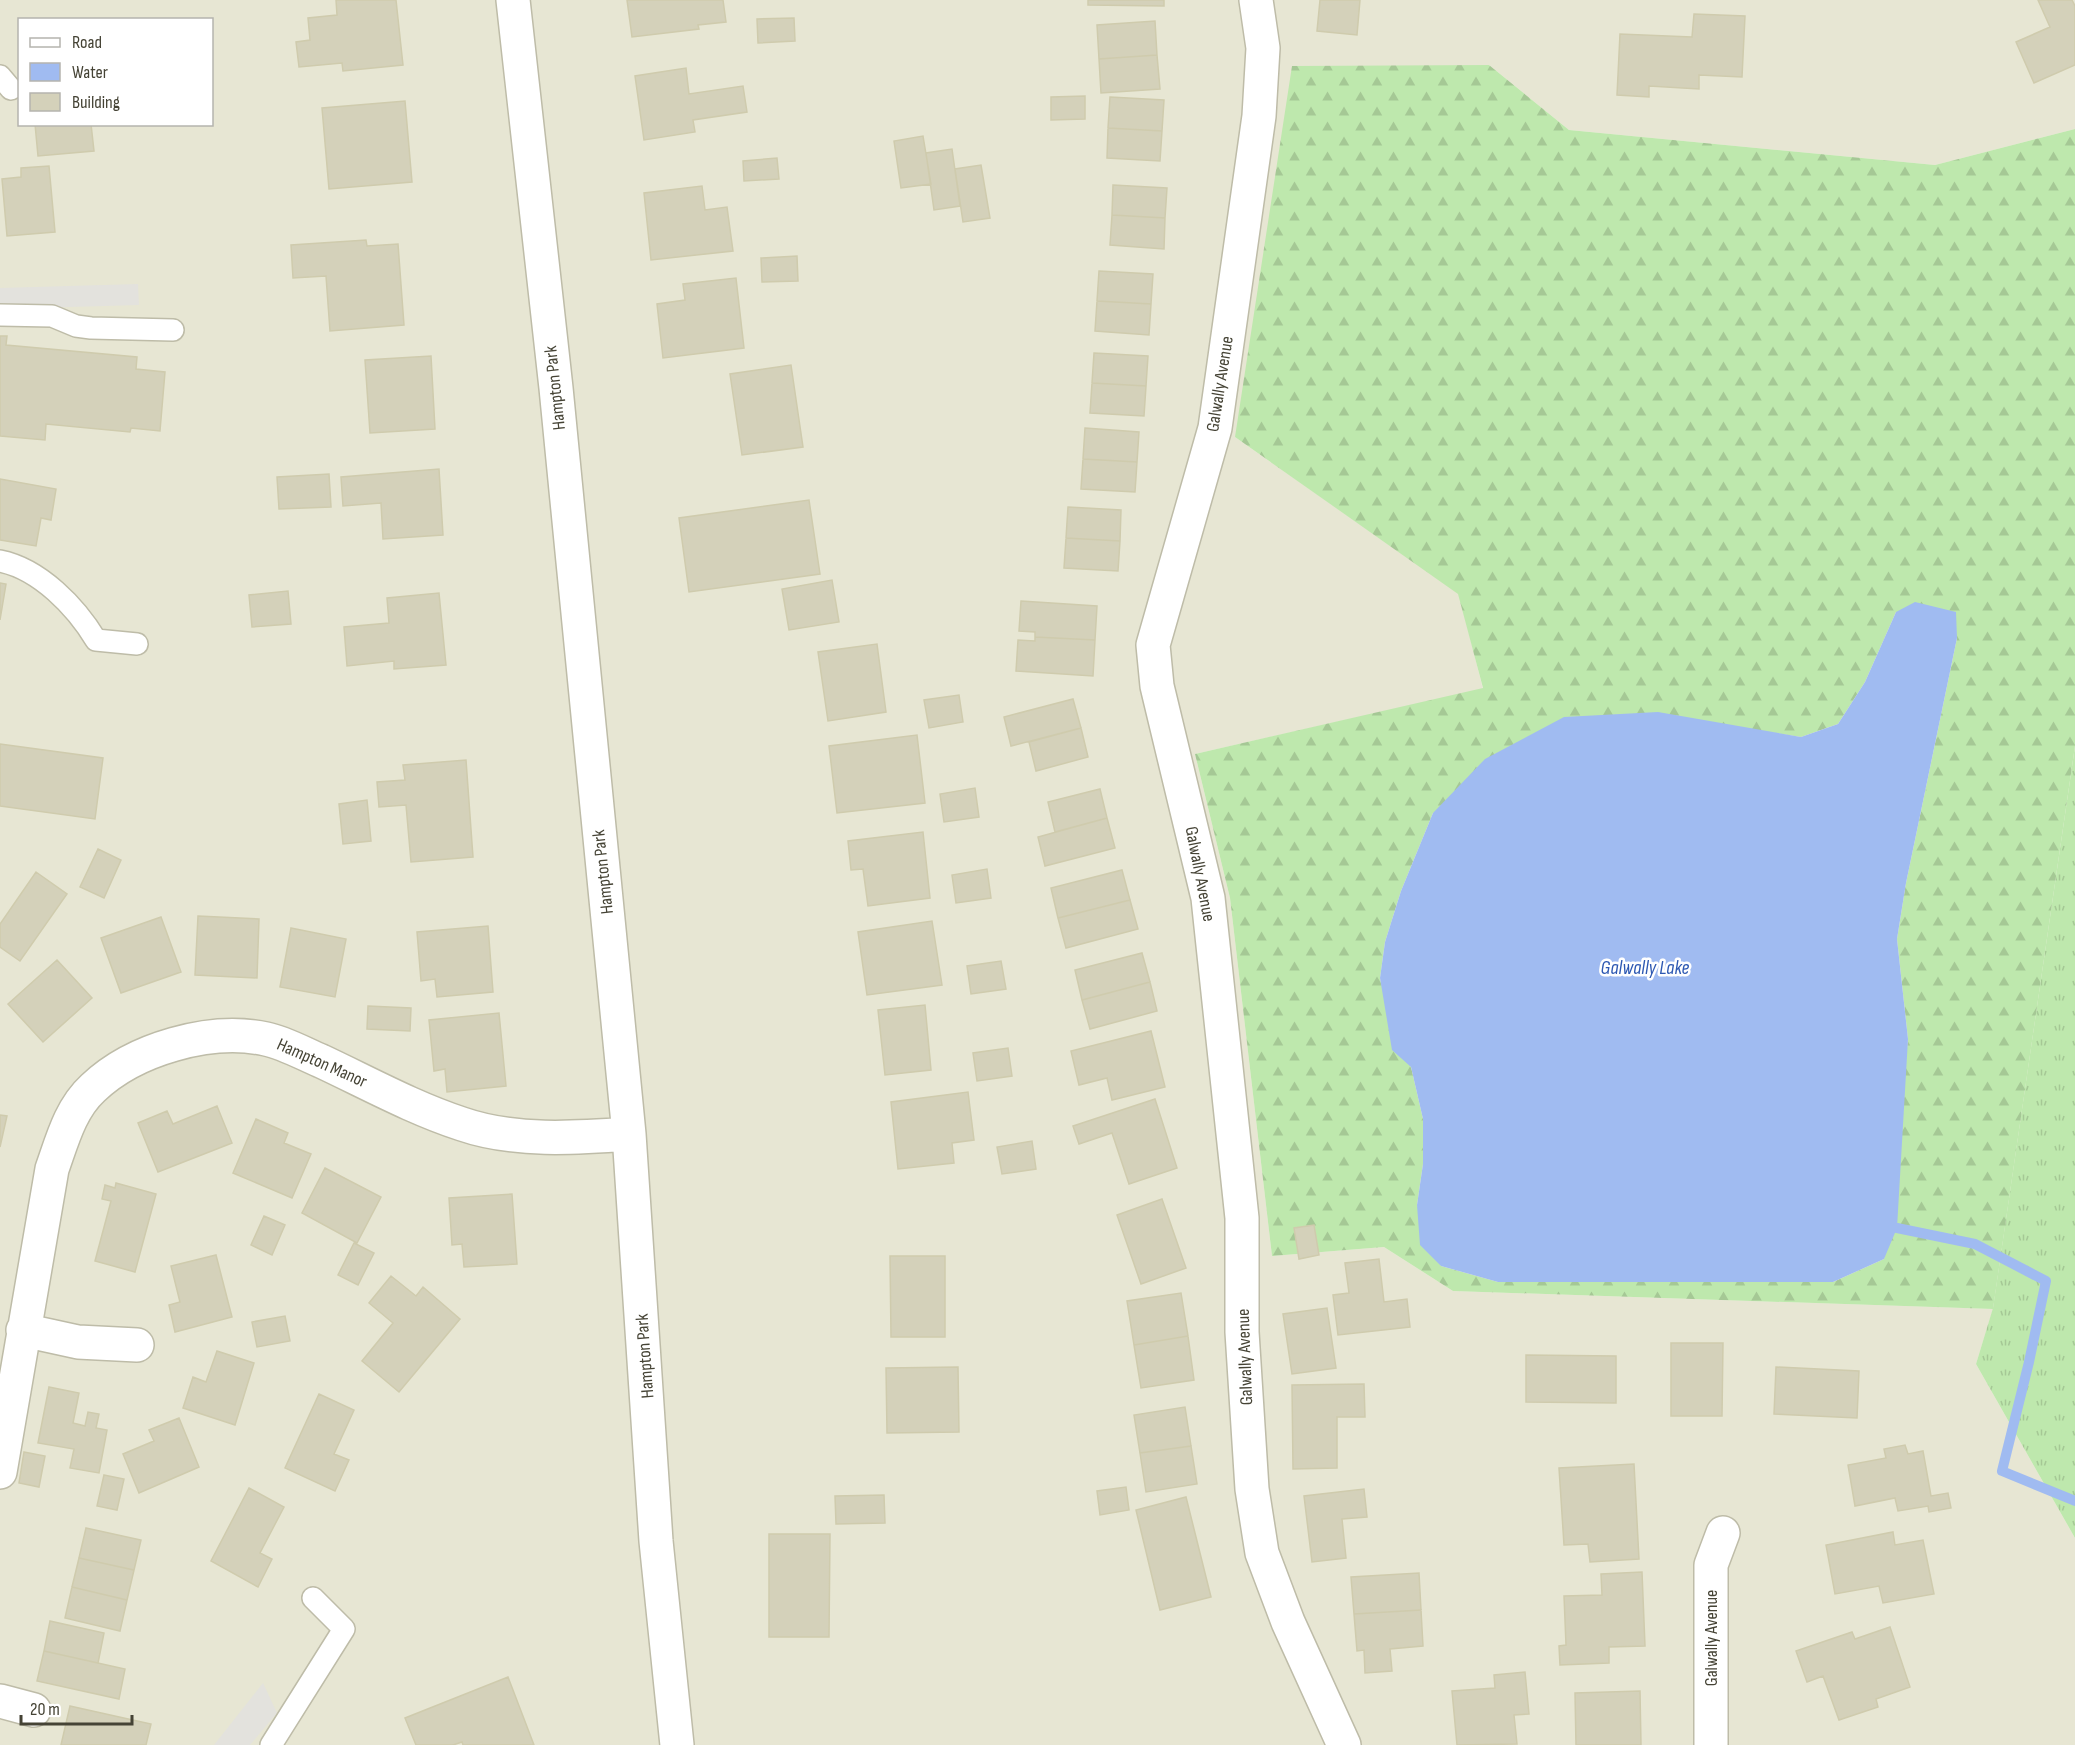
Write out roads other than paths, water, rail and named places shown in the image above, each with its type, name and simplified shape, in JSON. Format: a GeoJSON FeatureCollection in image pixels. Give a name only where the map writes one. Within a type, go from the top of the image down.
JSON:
{"type":"FeatureCollection","features":[{"type":"Feature","properties":{"kind":"street","name":"Hampton Park"},"geometry":{"type":"LineString","coordinates":[[513,0],[556,388],[629,1134],[656,1541],[677,1745]]}},
{"type":"Feature","properties":{"kind":"street","name":"Galwally Avenue"},"geometry":{"type":"LineString","coordinates":[[1256,0],[1263,48],[1258,116],[1215,428],[1153,645],[1156,686],[1208,898],[1242,1218],[1242,1332],[1252,1489],[1262,1553],[1288,1622],[1344,1745]]}},
{"type":"Feature","properties":{"kind":"street","name":"Hampton Manor"},"geometry":{"type":"LineString","coordinates":[[0,1472],[52,1168],[68,1123],[92,1089],[119,1068],[159,1050],[198,1040],[238,1035],[268,1039],[424,1110],[464,1125],[506,1133],[552,1137],[629,1134]]}},
{"type":"Feature","properties":{"kind":"street"},"geometry":{"type":"LineString","coordinates":[[23,1330],[78,1341],[137,1345]]}},
{"type":"Feature","properties":{"kind":"street","name":"Galwally Avenue"},"geometry":{"type":"LineString","coordinates":[[1711,1745],[1711,1565],[1723,1533]]}},
{"type":"Feature","properties":{"kind":"street"},"geometry":{"type":"LineString","coordinates":[[0,1701],[34,1710]]}},
{"type":"Feature","properties":{"kind":"lane"},"geometry":{"type":"LineString","coordinates":[[0,315],[51,316],[76,326],[91,328],[173,330]]}},
{"type":"Feature","properties":{"kind":"lane"},"geometry":{"type":"LineString","coordinates":[[0,561],[30,572],[45,584],[85,622],[96,640],[137,644]]}},
{"type":"Feature","properties":{"kind":"lane"},"geometry":{"type":"LineString","coordinates":[[271,1745],[344,1629],[313,1598]]}},
{"type":"Feature","properties":{"kind":"water","name":"Galwally Lake"},"geometry":{"type":"Polygon","coordinates":[[[1915,602],[1956,612],[1957,638],[1906,883],[1897,939],[1908,1039],[1897,1228],[1884,1259],[1833,1282],[1498,1282],[1441,1266],[1420,1245],[1417,1205],[1423,1164],[1423,1119],[1411,1067],[1392,1050],[1380,978],[1385,942],[1401,891],[1433,813],[1485,759],[1564,717],[1658,712],[1801,737],[1838,724],[1865,682],[1896,612],[1915,602]]]}},
{"type":"Feature","properties":{"kind":"waterway"},"geometry":{"type":"LineString","coordinates":[[1897,1228],[1975,1244],[2046,1281],[2002,1471],[2075,1501]]}}]}
